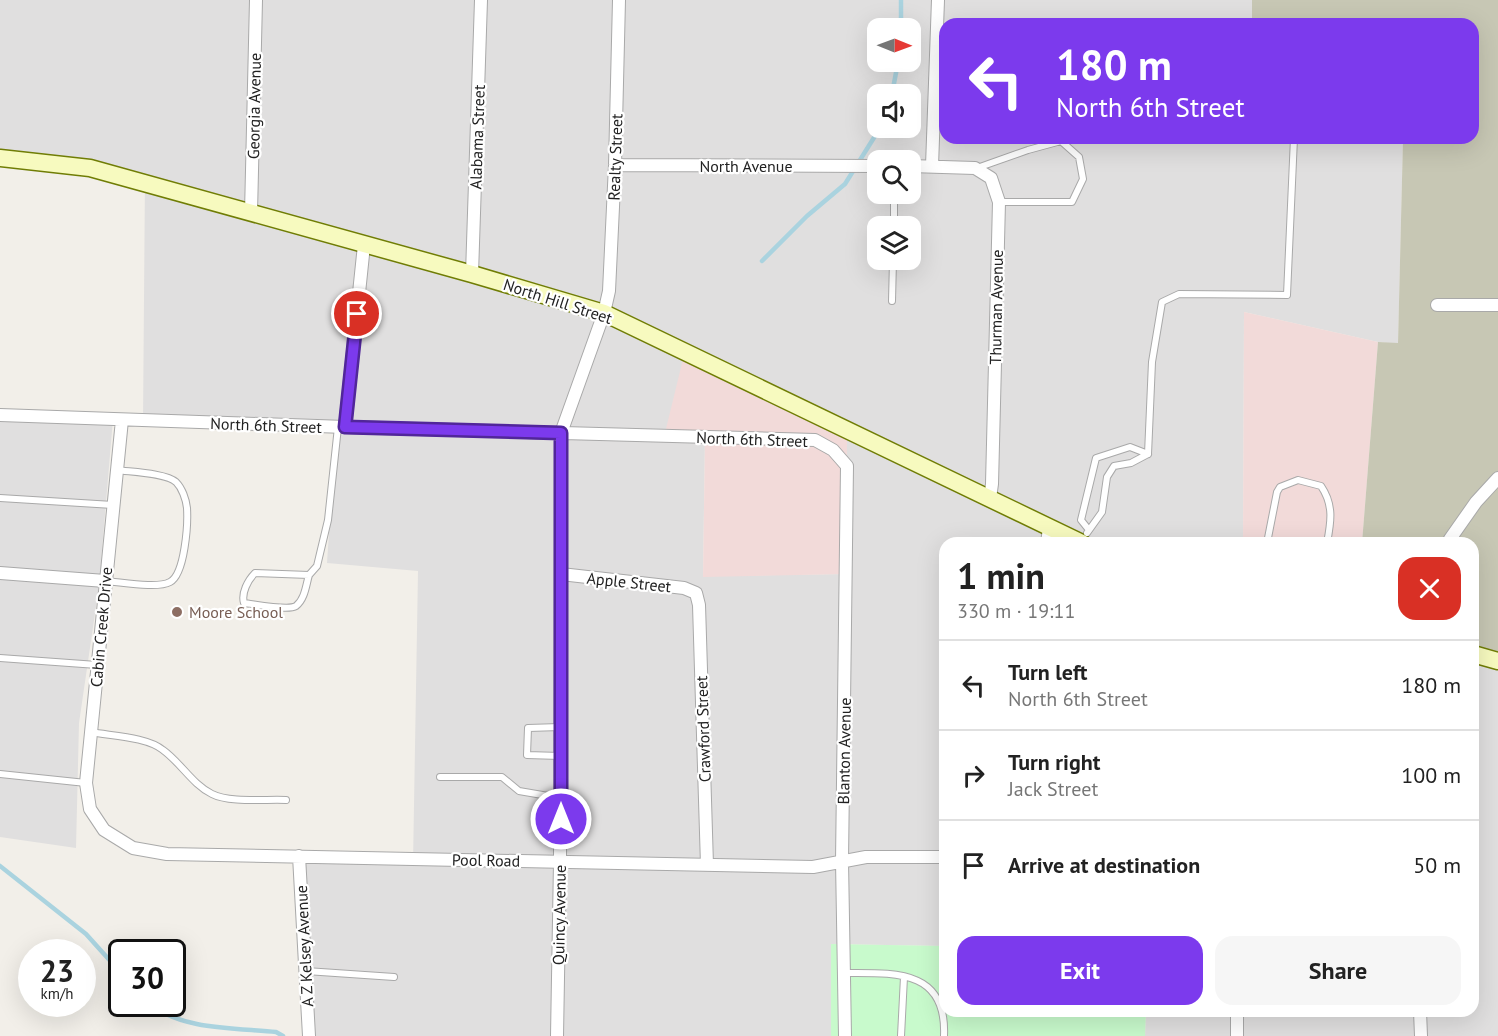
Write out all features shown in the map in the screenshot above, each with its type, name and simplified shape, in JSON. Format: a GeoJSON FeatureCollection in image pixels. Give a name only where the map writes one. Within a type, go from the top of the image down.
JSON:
{"type":"FeatureCollection","features":[{"type":"Feature","properties":{"kind":"street","name":"Georgia Avenue"},"geometry":{"type":"LineString","coordinates":[[251,213],[256,0]]}},
{"type":"Feature","properties":{"kind":"street","name":"Alabama Street"},"geometry":{"type":"LineString","coordinates":[[472,274],[481,0]]}},
{"type":"Feature","properties":{"kind":"street","name":"Realty Street"},"geometry":{"type":"LineString","coordinates":[[561,433],[604,313],[609,291],[619,0]]}},
{"type":"Feature","properties":{"kind":"street"},"geometry":{"type":"LineString","coordinates":[[932,166],[938,0]]}},
{"type":"Feature","properties":{"kind":"street","name":"North Hill Street"},"geometry":{"type":"LineString","coordinates":[[0,158],[90,168],[604,313],[990,498],[1048,536],[1066,537]]}},
{"type":"Feature","properties":{"kind":"street","name":"North Avenue"},"geometry":{"type":"LineString","coordinates":[[615,165],[867,166]]}},
{"type":"Feature","properties":{"kind":"street"},"geometry":{"type":"LineString","coordinates":[[921,166],[975,168]]}},
{"type":"Feature","properties":{"kind":"street","name":"Thurman Avenue"},"geometry":{"type":"LineString","coordinates":[[975,168],[991,178],[999,202],[990,498]]}},
{"type":"Feature","properties":{"kind":"street"},"geometry":{"type":"LineString","coordinates":[[342,427],[364,245]]}},
{"type":"Feature","properties":{"kind":"street"},"geometry":{"type":"LineString","coordinates":[[1437,305],[1498,305]]}},
{"type":"Feature","properties":{"kind":"street","name":"North 6th Street"},"geometry":{"type":"LineString","coordinates":[[0,415],[815,440],[833,450],[847,466]]}},
{"type":"Feature","properties":{"kind":"street","name":"Cabin Creek Drive"},"geometry":{"type":"LineString","coordinates":[[104,830],[90,809],[86,783],[122,420]]}},
{"type":"Feature","properties":{"kind":"street","name":"Quincy Avenue"},"geometry":{"type":"LineString","coordinates":[[557,1036],[561,798],[561,433]]}},
{"type":"Feature","properties":{"kind":"street","name":"Blanton Avenue"},"geometry":{"type":"LineString","coordinates":[[845,1036],[842,861],[847,466]]}},
{"type":"Feature","properties":{"kind":"street"},"geometry":{"type":"LineString","coordinates":[[1451,537],[1476,502],[1496,486]]}},
{"type":"Feature","properties":{"kind":"street"},"geometry":{"type":"LineString","coordinates":[[0,573],[105,581]]}},
{"type":"Feature","properties":{"kind":"street","name":"Apple Street"},"geometry":{"type":"LineString","coordinates":[[561,574],[684,588],[696,593]]}},
{"type":"Feature","properties":{"kind":"street","name":"Crawford Street"},"geometry":{"type":"LineString","coordinates":[[696,593],[699,605],[707,865]]}},
{"type":"Feature","properties":{"kind":"street"},"geometry":{"type":"LineString","coordinates":[[1479,656],[1498,661]]}},
{"type":"Feature","properties":{"kind":"street","name":"Pool Road"},"geometry":{"type":"LineString","coordinates":[[104,830],[134,848],[166,854],[813,867],[866,857],[939,856]]}},
{"type":"Feature","properties":{"kind":"street","name":"A Z Kelsey Avenue"},"geometry":{"type":"LineString","coordinates":[[299,856],[309,1036]]}},
{"type":"Feature","properties":{"kind":"street"},"geometry":{"type":"LineString","coordinates":[[1237,1017],[1237,1036]]}},
{"type":"Feature","properties":{"kind":"street"},"geometry":{"type":"LineString","coordinates":[[1420,1017],[1420,1036]]}},
{"type":"Feature","properties":{"kind":"lane"},"geometry":{"type":"LineString","coordinates":[[975,168],[1050,144]]}},
{"type":"Feature","properties":{"kind":"lane"},"geometry":{"type":"LineString","coordinates":[[999,202],[1072,202],[1083,178],[1079,157],[1064,144]]}},
{"type":"Feature","properties":{"kind":"lane"},"geometry":{"type":"LineString","coordinates":[[1148,454],[1152,362],[1162,302],[1179,294],[1287,295],[1294,144]]}},
{"type":"Feature","properties":{"kind":"lane"},"geometry":{"type":"LineString","coordinates":[[892,301],[893,270]]}},
{"type":"Feature","properties":{"kind":"lane"},"geometry":{"type":"LineString","coordinates":[[309,575],[255,573],[249,579],[242,598],[244,603],[289,608],[296,606],[304,595],[309,575],[317,566],[328,520],[342,427]]}},
{"type":"Feature","properties":{"kind":"lane"},"geometry":{"type":"LineString","coordinates":[[1084,537],[1081,520],[1096,458],[1130,447],[1148,454]]}},
{"type":"Feature","properties":{"kind":"lane"},"geometry":{"type":"LineString","coordinates":[[1085,537],[1102,512],[1107,477],[1114,466],[1131,463],[1148,454]]}},
{"type":"Feature","properties":{"kind":"lane"},"geometry":{"type":"LineString","coordinates":[[105,581],[161,585],[177,576],[182,564],[187,508],[184,496],[176,482],[165,477],[117,470]]}},
{"type":"Feature","properties":{"kind":"lane"},"geometry":{"type":"LineString","coordinates":[[1268,537],[1277,492],[1285,484],[1298,480],[1321,486],[1325,492],[1331,507],[1328,537]]}},
{"type":"Feature","properties":{"kind":"lane"},"geometry":{"type":"LineString","coordinates":[[0,498],[113,505]]}},
{"type":"Feature","properties":{"kind":"lane"},"geometry":{"type":"LineString","coordinates":[[0,658],[97,666]]}},
{"type":"Feature","properties":{"kind":"lane"},"geometry":{"type":"LineString","coordinates":[[561,727],[528,728],[527,754],[561,756]]}},
{"type":"Feature","properties":{"kind":"lane"},"geometry":{"type":"LineString","coordinates":[[91,732],[151,743],[163,750],[201,787],[213,795],[286,800]]}},
{"type":"Feature","properties":{"kind":"lane"},"geometry":{"type":"LineString","coordinates":[[0,774],[86,783]]}},
{"type":"Feature","properties":{"kind":"lane"},"geometry":{"type":"LineString","coordinates":[[440,777],[502,777],[519,791],[561,798]]}},
{"type":"Feature","properties":{"kind":"lane"},"geometry":{"type":"LineString","coordinates":[[305,971],[394,977]]}},
{"type":"Feature","properties":{"kind":"lane"},"geometry":{"type":"LineString","coordinates":[[844,973],[889,973],[921,981],[939,1002]]}},
{"type":"Feature","properties":{"kind":"lane"},"geometry":{"type":"LineString","coordinates":[[901,1036],[904,977]]}},
{"type":"Feature","properties":{"kind":"lane"},"geometry":{"type":"LineString","coordinates":[[943,1017],[944,1036]]}},
{"type":"Feature","properties":{"kind":"shaded area"},"geometry":{"type":"Polygon","coordinates":[[[0,0],[1252,0],[1252,18],[939,18],[939,144],[1403,144],[1398,344],[1378,342],[1244,312],[1243,537],[939,537],[939,946],[831,944],[831,1036],[303,1036],[296,862],[413,864],[418,571],[327,563],[336,427],[143,421],[145,176],[0,153],[0,0]],[[705,438],[703,576],[846,574],[705,438]]]}},
{"type":"Feature","properties":{"kind":"shaded area"},"geometry":{"type":"Polygon","coordinates":[[[1252,0],[1498,0],[1498,669],[1479,664],[1479,537],[1362,537],[1378,342],[1398,343],[1403,144],[1479,144],[1479,18],[1252,18],[1252,0]]]}},
{"type":"Feature","properties":{"kind":"shaded area"},"geometry":{"type":"Polygon","coordinates":[[[1244,312],[1378,342],[1362,537],[1243,537],[1244,312]]]}},
{"type":"Feature","properties":{"kind":"shaded area"},"geometry":{"type":"Polygon","coordinates":[[[684,355],[847,438],[846,574],[703,577],[705,439],[664,437],[684,355]]]}},
{"type":"Feature","properties":{"kind":"shaded area"},"geometry":{"type":"Polygon","coordinates":[[[0,413],[113,419],[99,586],[79,723],[76,848],[0,837],[0,413]]]}},
{"type":"Feature","properties":{"kind":"shaded area"},"geometry":{"type":"Polygon","coordinates":[[[1479,664],[1498,669],[1498,1036],[1145,1036],[1146,1017],[1479,1017],[1479,664]]]}},
{"type":"Feature","properties":{"kind":"green space"},"geometry":{"type":"Polygon","coordinates":[[[831,944],[939,946],[939,1017],[1146,1017],[1145,1036],[831,1036],[831,944]]]}},
{"type":"Feature","properties":{"kind":"waterway"},"geometry":{"type":"LineString","coordinates":[[901,0],[901,18]]}},
{"type":"Feature","properties":{"kind":"waterway"},"geometry":{"type":"LineString","coordinates":[[894,84],[896,72]]}},
{"type":"Feature","properties":{"kind":"waterway"},"geometry":{"type":"LineString","coordinates":[[762,261],[807,216],[845,184],[874,138]]}},
{"type":"Feature","properties":{"kind":"waterway"},"geometry":{"type":"LineString","coordinates":[[0,866],[86,934],[108,958]]}},
{"type":"Feature","properties":{"kind":"waterway"},"geometry":{"type":"LineString","coordinates":[[172,1017],[210,1026],[276,1032],[283,1036]]}},
{"type":"Feature","properties":{"kind":"place","name":"Moore School"},"geometry":{"type":"Point","coordinates":[177,612]}},
{"type":"Feature","properties":{"kind":"route"},"geometry":{"type":"LineString","coordinates":[[357,314],[345,427],[561,433],[561,819]]}}]}
